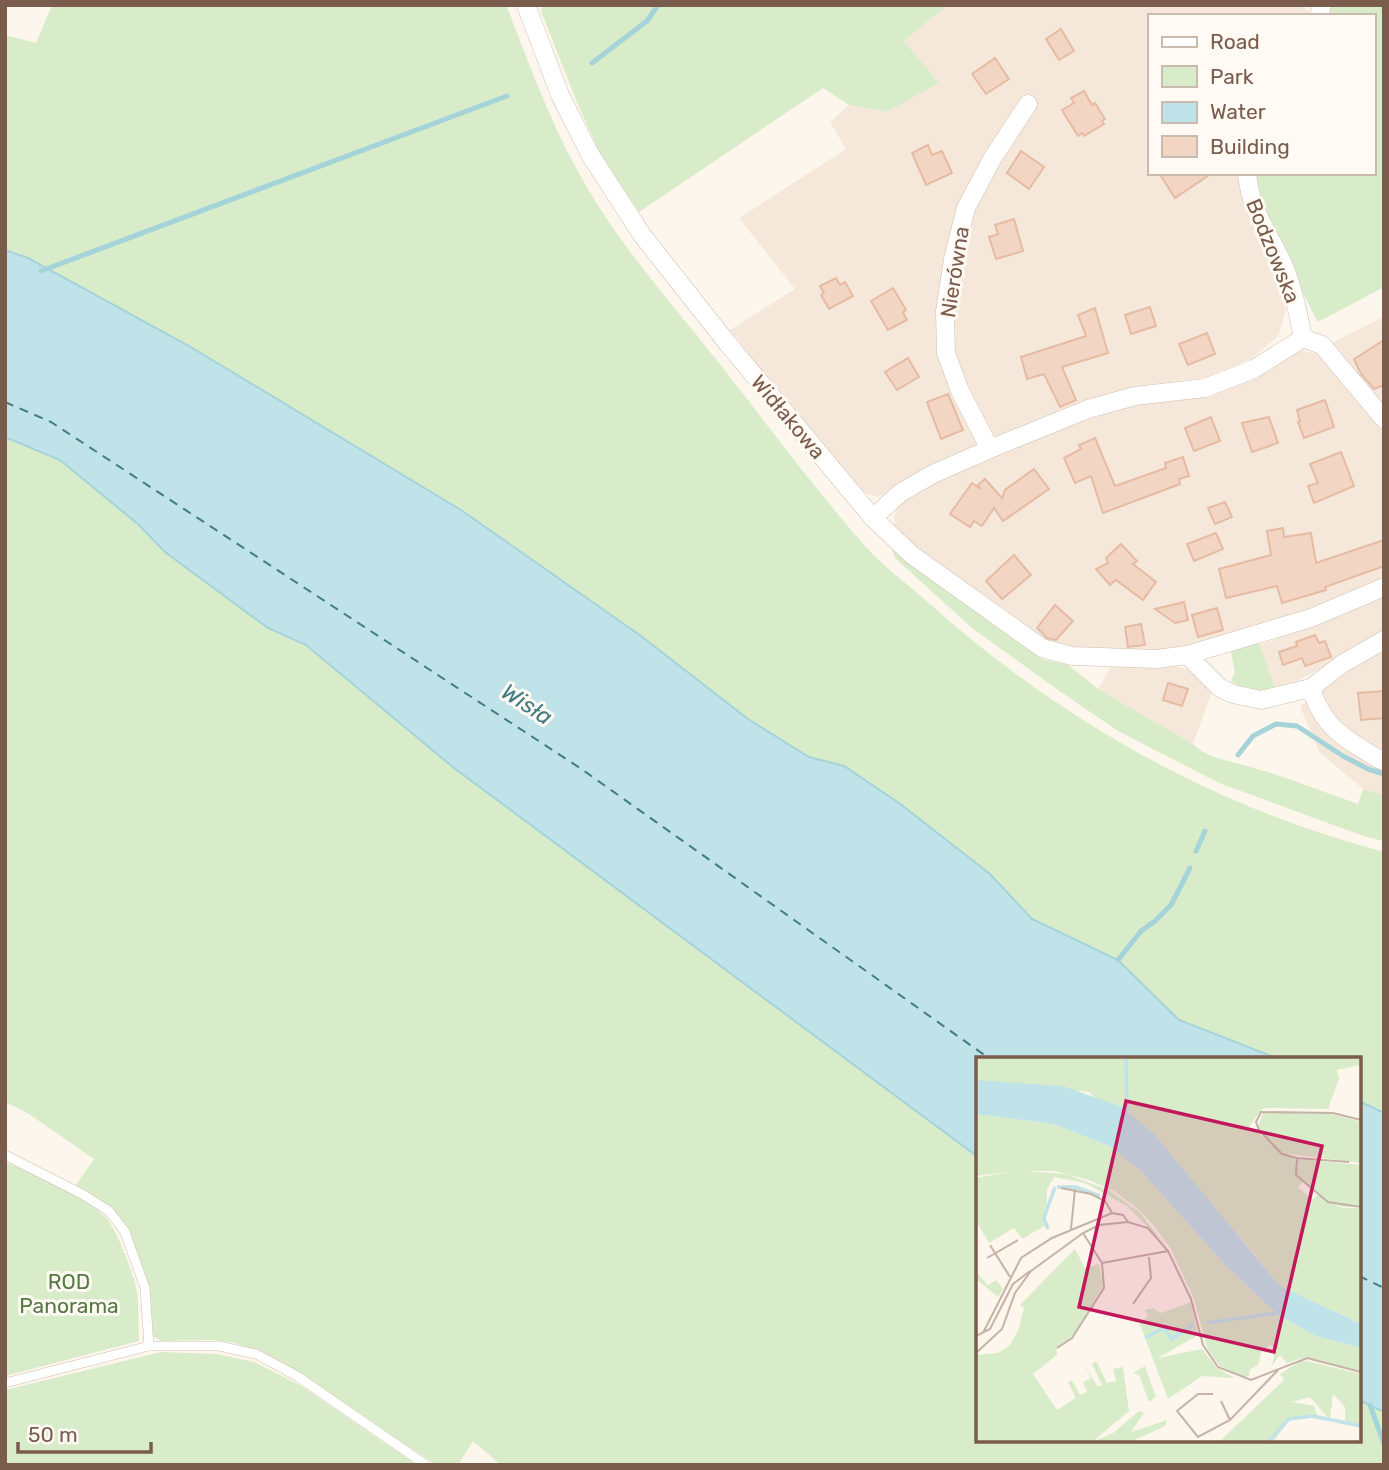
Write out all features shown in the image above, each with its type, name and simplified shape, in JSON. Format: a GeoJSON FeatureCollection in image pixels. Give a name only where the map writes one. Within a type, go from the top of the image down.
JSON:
{"type":"FeatureCollection","features":[{"type":"Feature","properties":{"kind":"street","name":"Widłakowa"},"geometry":{"type":"LineString","coordinates":[[526,5],[560,95],[591,156],[642,234],[727,344],[873,518],[912,555],[1042,648],[1072,656],[1157,659],[1187,655],[1311,618],[1384,587]]}},
{"type":"Feature","properties":{"kind":"street","name":"Nierówna"},"geometry":{"type":"LineString","coordinates":[[990,449],[960,391],[946,353],[945,312],[953,259],[966,208],[992,159],[1028,104]]}},
{"type":"Feature","properties":{"kind":"street","name":"Bodzowska"},"geometry":{"type":"LineString","coordinates":[[1247,175],[1251,203],[1283,264],[1294,296],[1303,338]]}},
{"type":"Feature","properties":{"kind":"street"},"geometry":{"type":"LineString","coordinates":[[873,518],[900,493],[922,480],[990,449],[1088,409],[1135,396],[1205,388],[1254,369],[1303,338],[1322,345],[1384,419]]}},
{"type":"Feature","properties":{"kind":"street"},"geometry":{"type":"LineString","coordinates":[[1187,655],[1214,684],[1233,694],[1261,700],[1311,688],[1342,664],[1384,640]]}},
{"type":"Feature","properties":{"kind":"street"},"geometry":{"type":"LineString","coordinates":[[1311,688],[1317,707],[1329,726],[1384,761]]}},
{"type":"Feature","properties":{"kind":"lane"},"geometry":{"type":"LineString","coordinates":[[5,1155],[82,1194],[109,1211],[125,1232],[145,1288],[149,1346]]}},
{"type":"Feature","properties":{"kind":"lane"},"geometry":{"type":"LineString","coordinates":[[5,1383],[149,1346],[219,1346],[256,1354],[297,1376],[426,1465]]}},
{"type":"Feature","properties":{"kind":"shaded area"},"geometry":{"type":"Polygon","coordinates":[[[948,5],[1300,5],[1313,14],[1148,14],[1148,175],[1242,175],[1287,291],[1286,309],[1279,335],[1251,359],[1208,377],[1142,386],[1090,402],[878,497],[857,491],[730,330],[795,289],[739,218],[846,149],[830,122],[849,105],[887,112],[939,83],[904,41],[948,5]]]}},
{"type":"Feature","properties":{"kind":"shaded area"},"geometry":{"type":"Polygon","coordinates":[[[1384,317],[1384,414],[1327,345],[1384,317]]]}},
{"type":"Feature","properties":{"kind":"shaded area"},"geometry":{"type":"Polygon","coordinates":[[[1303,351],[1321,355],[1384,427],[1384,580],[1298,617],[1191,647],[1119,654],[1063,649],[1040,642],[912,545],[895,527],[894,516],[900,501],[936,479],[1081,422],[1130,406],[1212,391],[1292,353],[1303,351]]]}},
{"type":"Feature","properties":{"kind":"shaded area"},"geometry":{"type":"Polygon","coordinates":[[[1384,595],[1384,632],[1378,639],[1293,683],[1275,689],[1259,645],[1364,606],[1384,595]]]}},
{"type":"Feature","properties":{"kind":"shaded area"},"geometry":{"type":"Polygon","coordinates":[[[1384,650],[1384,795],[1363,789],[1319,752],[1300,706],[1321,692],[1343,671],[1384,650]]]}},
{"type":"Feature","properties":{"kind":"shaded area"},"geometry":{"type":"Polygon","coordinates":[[[1171,665],[1188,670],[1212,691],[1193,744],[1098,689],[1111,667],[1171,665]]]}},
{"type":"Feature","properties":{"kind":"green space"},"geometry":{"type":"Polygon","coordinates":[[[52,5],[506,5],[556,129],[607,220],[809,479],[873,554],[981,647],[1033,686],[1087,723],[1143,756],[1261,811],[1322,834],[1384,852],[1384,1113],[1361,1102],[1361,1057],[1274,1057],[1179,1020],[1118,960],[1032,919],[990,874],[899,803],[844,766],[809,757],[748,719],[641,636],[461,510],[189,346],[28,258],[5,250],[5,35],[36,43],[52,5]]]}},
{"type":"Feature","properties":{"kind":"green space"},"geometry":{"type":"Polygon","coordinates":[[[542,5],[948,5],[904,41],[939,83],[887,112],[849,105],[823,88],[639,212],[600,153],[541,11],[542,5]]]}},
{"type":"Feature","properties":{"kind":"green space"},"geometry":{"type":"Polygon","coordinates":[[[1328,5],[1384,5],[1384,287],[1318,322],[1270,227],[1255,175],[1375,175],[1375,14],[1325,14],[1328,5]]]}},
{"type":"Feature","properties":{"kind":"green space"},"geometry":{"type":"Polygon","coordinates":[[[5,437],[60,460],[148,533],[281,634],[306,645],[399,722],[976,1154],[976,1442],[1361,1442],[1361,1400],[1384,1407],[1384,1465],[501,1465],[473,1441],[458,1465],[436,1465],[284,1363],[235,1343],[211,1340],[161,1341],[153,1336],[145,1280],[125,1226],[99,1199],[76,1185],[94,1159],[29,1114],[5,1102],[5,437]]]}},
{"type":"Feature","properties":{"kind":"green space"},"geometry":{"type":"Polygon","coordinates":[[[892,550],[905,554],[1042,659],[1068,665],[1098,689],[1206,754],[1280,776],[1358,804],[1363,789],[1384,795],[1384,841],[1366,837],[1219,783],[1118,731],[972,628],[895,558],[892,550]]]}},
{"type":"Feature","properties":{"kind":"green space"},"geometry":{"type":"Polygon","coordinates":[[[1258,642],[1275,689],[1252,690],[1231,681],[1235,672],[1231,652],[1258,642]]]}},
{"type":"Feature","properties":{"kind":"green space","name":"ROD Panorama"},"geometry":{"type":"Polygon","coordinates":[[[5,1162],[71,1192],[109,1222],[136,1285],[139,1341],[5,1376],[5,1162]]]}},
{"type":"Feature","properties":{"kind":"green space"},"geometry":{"type":"Polygon","coordinates":[[[161,1352],[217,1354],[254,1362],[300,1385],[417,1465],[5,1465],[5,1390],[161,1352]]]}},
{"type":"Feature","properties":{"kind":"water","name":"Wisła"},"geometry":{"type":"Polygon","coordinates":[[[5,250],[28,258],[189,346],[461,510],[641,636],[748,719],[809,757],[844,766],[899,803],[990,874],[1032,919],[1118,960],[1179,1020],[1274,1057],[976,1057],[976,1156],[454,768],[306,645],[268,628],[165,552],[139,525],[60,460],[5,437],[5,250]]]}},
{"type":"Feature","properties":{"kind":"water"},"geometry":{"type":"Polygon","coordinates":[[[1361,1102],[1384,1113],[1384,1412],[1361,1401],[1361,1102]]]}},
{"type":"Feature","properties":{"kind":"building"},"geometry":{"type":"Polygon","coordinates":[[[1061,29],[1074,51],[1059,60],[1046,39],[1061,29]]]}},
{"type":"Feature","properties":{"kind":"building"},"geometry":{"type":"Polygon","coordinates":[[[995,58],[1009,79],[986,94],[972,74],[995,58]]]}},
{"type":"Feature","properties":{"kind":"building"},"geometry":{"type":"Polygon","coordinates":[[[1084,91],[1105,119],[1102,121],[1104,124],[1084,136],[1082,133],[1078,136],[1062,110],[1074,103],[1071,98],[1084,91]]]}},
{"type":"Feature","properties":{"kind":"building"},"geometry":{"type":"Polygon","coordinates":[[[928,145],[932,155],[942,151],[952,173],[926,185],[912,153],[928,145]]]}},
{"type":"Feature","properties":{"kind":"building"},"geometry":{"type":"Polygon","coordinates":[[[1021,151],[1044,167],[1029,189],[1007,173],[1021,151]]]}},
{"type":"Feature","properties":{"kind":"building"},"geometry":{"type":"Polygon","coordinates":[[[1160,175],[1209,175],[1175,198],[1160,175]]]}},
{"type":"Feature","properties":{"kind":"building"},"geometry":{"type":"Polygon","coordinates":[[[1014,219],[1023,251],[996,259],[989,237],[998,234],[995,225],[1014,219]]]}},
{"type":"Feature","properties":{"kind":"building"},"geometry":{"type":"Polygon","coordinates":[[[836,278],[840,285],[845,282],[853,296],[829,309],[821,295],[824,293],[820,286],[836,278]]]}},
{"type":"Feature","properties":{"kind":"building"},"geometry":{"type":"Polygon","coordinates":[[[893,288],[906,310],[903,312],[907,320],[888,330],[871,301],[893,288]]]}},
{"type":"Feature","properties":{"kind":"building"},"geometry":{"type":"Polygon","coordinates":[[[1150,307],[1156,326],[1131,334],[1125,315],[1150,307]]]}},
{"type":"Feature","properties":{"kind":"building"},"geometry":{"type":"Polygon","coordinates":[[[1095,308],[1108,353],[1062,367],[1076,400],[1060,407],[1044,374],[1027,379],[1021,357],[1086,336],[1078,315],[1095,308]]]}},
{"type":"Feature","properties":{"kind":"building"},"geometry":{"type":"Polygon","coordinates":[[[1207,333],[1215,354],[1188,365],[1179,344],[1207,333]]]}},
{"type":"Feature","properties":{"kind":"building"},"geometry":{"type":"Polygon","coordinates":[[[1384,340],[1384,385],[1374,389],[1361,374],[1354,359],[1384,340]]]}},
{"type":"Feature","properties":{"kind":"building"},"geometry":{"type":"Polygon","coordinates":[[[908,358],[919,377],[897,390],[885,372],[908,358]]]}},
{"type":"Feature","properties":{"kind":"building"},"geometry":{"type":"Polygon","coordinates":[[[948,394],[963,430],[941,439],[927,402],[948,394]]]}},
{"type":"Feature","properties":{"kind":"building"},"geometry":{"type":"Polygon","coordinates":[[[1325,400],[1334,427],[1304,438],[1297,410],[1325,400]]]}},
{"type":"Feature","properties":{"kind":"building"},"geometry":{"type":"Polygon","coordinates":[[[1211,417],[1220,441],[1194,451],[1185,428],[1211,417]]]}},
{"type":"Feature","properties":{"kind":"building"},"geometry":{"type":"Polygon","coordinates":[[[1269,417],[1278,443],[1252,452],[1242,423],[1269,417]]]}},
{"type":"Feature","properties":{"kind":"building"},"geometry":{"type":"Polygon","coordinates":[[[1095,438],[1115,486],[1166,468],[1165,463],[1183,457],[1189,476],[1179,479],[1180,484],[1103,513],[1091,476],[1075,483],[1064,458],[1081,449],[1079,445],[1095,438]]]}},
{"type":"Feature","properties":{"kind":"building"},"geometry":{"type":"Polygon","coordinates":[[[1341,452],[1354,486],[1314,503],[1308,486],[1318,483],[1310,464],[1341,452]]]}},
{"type":"Feature","properties":{"kind":"building"},"geometry":{"type":"Polygon","coordinates":[[[1034,469],[1049,489],[1003,521],[994,508],[982,526],[974,521],[970,527],[950,514],[972,483],[981,489],[978,485],[985,479],[1002,498],[1005,490],[1034,469]]]}},
{"type":"Feature","properties":{"kind":"building"},"geometry":{"type":"Polygon","coordinates":[[[1225,502],[1232,517],[1215,524],[1208,508],[1225,502]]]}},
{"type":"Feature","properties":{"kind":"building"},"geometry":{"type":"Polygon","coordinates":[[[1283,528],[1284,537],[1311,533],[1316,563],[1384,540],[1384,566],[1325,587],[1326,590],[1282,603],[1277,586],[1226,598],[1219,569],[1271,555],[1267,531],[1283,528]]]}},
{"type":"Feature","properties":{"kind":"building"},"geometry":{"type":"Polygon","coordinates":[[[1216,533],[1223,549],[1194,561],[1187,544],[1216,533]]]}},
{"type":"Feature","properties":{"kind":"building"},"geometry":{"type":"Polygon","coordinates":[[[1121,544],[1137,561],[1133,564],[1156,582],[1143,600],[1116,580],[1110,585],[1096,569],[1108,563],[1106,558],[1121,544]]]}},
{"type":"Feature","properties":{"kind":"building"},"geometry":{"type":"Polygon","coordinates":[[[1014,555],[1031,575],[1002,599],[986,581],[1014,555]]]}},
{"type":"Feature","properties":{"kind":"building"},"geometry":{"type":"Polygon","coordinates":[[[1184,602],[1188,620],[1175,623],[1155,609],[1184,602]]]}},
{"type":"Feature","properties":{"kind":"building"},"geometry":{"type":"Polygon","coordinates":[[[1055,605],[1073,621],[1056,640],[1047,638],[1037,628],[1055,605]]]}},
{"type":"Feature","properties":{"kind":"building"},"geometry":{"type":"Polygon","coordinates":[[[1217,608],[1223,630],[1198,637],[1192,615],[1217,608]]]}},
{"type":"Feature","properties":{"kind":"building"},"geometry":{"type":"Polygon","coordinates":[[[1141,624],[1145,645],[1128,647],[1125,627],[1141,624]]]}},
{"type":"Feature","properties":{"kind":"building"},"geometry":{"type":"Polygon","coordinates":[[[1315,635],[1319,643],[1325,641],[1331,657],[1305,666],[1302,658],[1283,665],[1279,652],[1297,646],[1296,642],[1315,635]]]}},
{"type":"Feature","properties":{"kind":"building"},"geometry":{"type":"Polygon","coordinates":[[[1168,683],[1188,689],[1182,706],[1163,700],[1168,683]]]}},
{"type":"Feature","properties":{"kind":"building"},"geometry":{"type":"Polygon","coordinates":[[[1384,691],[1384,718],[1361,720],[1358,693],[1384,691]]]}},
{"type":"Feature","properties":{"kind":"waterway"},"geometry":{"type":"LineString","coordinates":[[592,63],[647,21],[658,5]]}},
{"type":"Feature","properties":{"kind":"waterway"},"geometry":{"type":"LineString","coordinates":[[41,271],[507,96]]}},
{"type":"Feature","properties":{"kind":"waterway"},"geometry":{"type":"LineString","coordinates":[[1238,755],[1253,736],[1276,724],[1297,726],[1343,756],[1384,774]]}},
{"type":"Feature","properties":{"kind":"waterway"},"geometry":{"type":"LineString","coordinates":[[1196,851],[1205,831]]}},
{"type":"Feature","properties":{"kind":"waterway"},"geometry":{"type":"LineString","coordinates":[[1118,960],[1141,931],[1171,905],[1190,868]]}},
{"type":"Feature","properties":{"kind":"waterway"},"geometry":{"type":"LineString","coordinates":[[1370,1405],[1384,1444]]}},
{"type":"Feature","properties":{"kind":"ferry route"},"geometry":{"type":"LineString","coordinates":[[5,402],[51,422],[580,768],[987,1057]]}},
{"type":"Feature","properties":{"kind":"ferry route"},"geometry":{"type":"LineString","coordinates":[[1361,1277],[1384,1288]]}}]}
